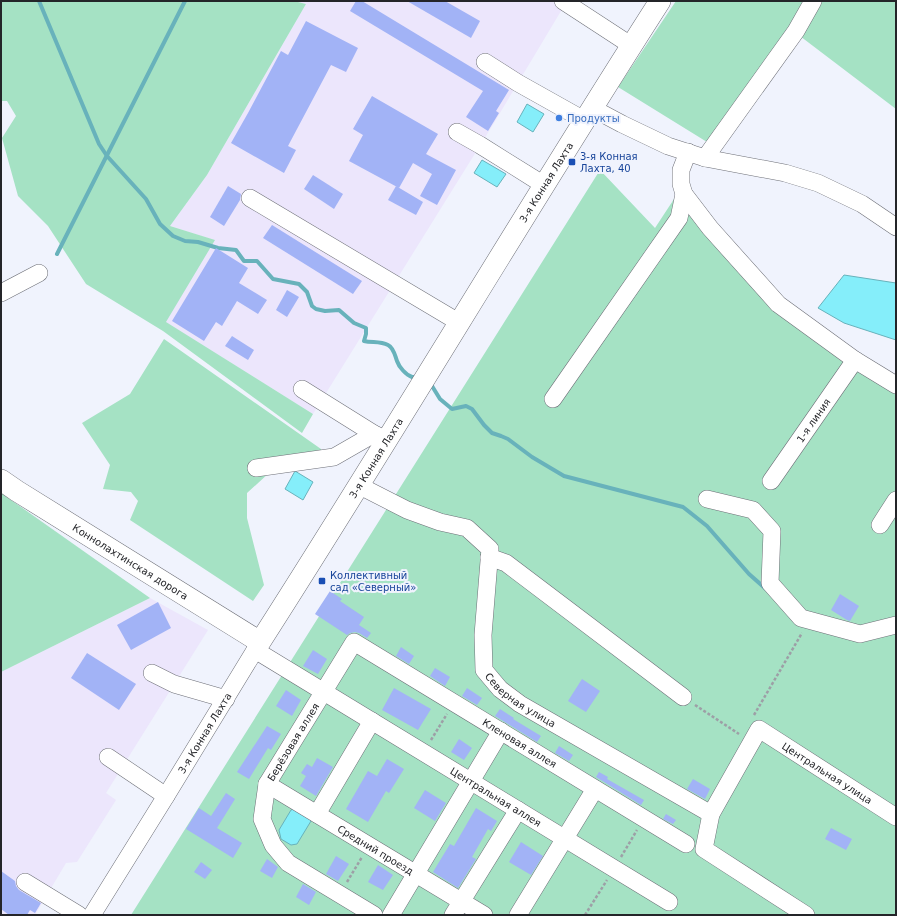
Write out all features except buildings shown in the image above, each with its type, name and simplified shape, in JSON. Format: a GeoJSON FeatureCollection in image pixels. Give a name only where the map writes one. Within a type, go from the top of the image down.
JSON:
{"type":"FeatureCollection","features":[{"type":"Feature","properties":{"kind":"main road","name":"3-я Конная Лахта"},"geometry":{"type":"LineString","coordinates":[[257,646],[358,485],[380,437],[422,384],[588,114],[660,1]]}},
{"type":"Feature","properties":{"kind":"main road","name":"Коннолахтинская дорога"},"geometry":{"type":"LineString","coordinates":[[1,480],[257,646]]}},
{"type":"Feature","properties":{"kind":"street"},"geometry":{"type":"LineString","coordinates":[[563,1],[632,46]]}},
{"type":"Feature","properties":{"kind":"street"},"geometry":{"type":"LineString","coordinates":[[705,158],[796,31],[813,1]]}},
{"type":"Feature","properties":{"kind":"street"},"geometry":{"type":"LineString","coordinates":[[485,62],[518,83],[588,114],[622,124],[668,146],[705,158],[785,173],[818,183],[862,204],[896,227]]}},
{"type":"Feature","properties":{"kind":"street"},"geometry":{"type":"LineString","coordinates":[[456,132],[480,145],[544,185]]}},
{"type":"Feature","properties":{"kind":"street"},"geometry":{"type":"LineString","coordinates":[[688,152],[681,170],[681,184],[684,194],[710,228],[778,304],[855,360],[896,385]]}},
{"type":"Feature","properties":{"kind":"street"},"geometry":{"type":"LineString","coordinates":[[553,399],[679,218],[684,194]]}},
{"type":"Feature","properties":{"kind":"street"},"geometry":{"type":"LineString","coordinates":[[250,198],[460,323]]}},
{"type":"Feature","properties":{"kind":"street"},"geometry":{"type":"LineString","coordinates":[[1,293],[39,273]]}},
{"type":"Feature","properties":{"kind":"street","name":"1-я линия"},"geometry":{"type":"LineString","coordinates":[[771,481],[855,360]]}},
{"type":"Feature","properties":{"kind":"street"},"geometry":{"type":"LineString","coordinates":[[302,389],[380,437]]}},
{"type":"Feature","properties":{"kind":"street"},"geometry":{"type":"LineString","coordinates":[[256,468],[334,457],[380,437]]}},
{"type":"Feature","properties":{"kind":"street"},"geometry":{"type":"LineString","coordinates":[[358,485],[406,510],[440,522],[467,528],[490,549],[489,557],[506,563],[683,697]]}},
{"type":"Feature","properties":{"kind":"street"},"geometry":{"type":"LineString","coordinates":[[707,499],[753,510],[772,531],[770,583],[801,618],[860,634],[896,625]]}},
{"type":"Feature","properties":{"kind":"street"},"geometry":{"type":"LineString","coordinates":[[880,525],[896,500]]}},
{"type":"Feature","properties":{"kind":"street","name":"Северная улица"},"geometry":{"type":"LineString","coordinates":[[489,557],[483,635],[484,670],[500,689],[520,704],[711,814]]}},
{"type":"Feature","properties":{"kind":"street","name":"Берёзовая аллея"},"geometry":{"type":"LineString","coordinates":[[354,642],[267,784],[262,819],[273,845],[288,862],[374,915]]}},
{"type":"Feature","properties":{"kind":"street","name":"Кленовая аллея"},"geometry":{"type":"LineString","coordinates":[[354,642],[686,844]]}},
{"type":"Feature","properties":{"kind":"street","name":"Центральная аллея"},"geometry":{"type":"LineString","coordinates":[[257,646],[324,692],[669,902]]}},
{"type":"Feature","properties":{"kind":"street","name":"3-я Конная Лахта"},"geometry":{"type":"LineString","coordinates":[[92,915],[226,699],[257,646]]}},
{"type":"Feature","properties":{"kind":"street"},"geometry":{"type":"LineString","coordinates":[[152,673],[174,684],[226,699]]}},
{"type":"Feature","properties":{"kind":"street"},"geometry":{"type":"LineString","coordinates":[[317,814],[372,721]]}},
{"type":"Feature","properties":{"kind":"street"},"geometry":{"type":"LineString","coordinates":[[391,915],[501,731]]}},
{"type":"Feature","properties":{"kind":"street"},"geometry":{"type":"LineString","coordinates":[[755,736],[711,814],[704,849],[806,915]]}},
{"type":"Feature","properties":{"kind":"street","name":"Центральная улица"},"geometry":{"type":"LineString","coordinates":[[755,736],[896,817]]}},
{"type":"Feature","properties":{"kind":"street"},"geometry":{"type":"LineString","coordinates":[[108,757],[166,796]]}},
{"type":"Feature","properties":{"kind":"street","name":"Средний проезд"},"geometry":{"type":"LineString","coordinates":[[267,784],[416,874],[458,908],[484,915]]}},
{"type":"Feature","properties":{"kind":"street"},"geometry":{"type":"LineString","coordinates":[[518,915],[595,789]]}},
{"type":"Feature","properties":{"kind":"street"},"geometry":{"type":"LineString","coordinates":[[458,908],[518,810]]}},
{"type":"Feature","properties":{"kind":"street"},"geometry":{"type":"LineString","coordinates":[[25,882],[79,915]]}},
{"type":"Feature","properties":{"kind":"path"},"geometry":{"type":"LineString","coordinates":[[755,736],[749,723],[802,634]]}},
{"type":"Feature","properties":{"kind":"path"},"geometry":{"type":"LineString","coordinates":[[683,697],[755,736]]}},
{"type":"Feature","properties":{"kind":"path"},"geometry":{"type":"LineString","coordinates":[[423,753],[453,703]]}},
{"type":"Feature","properties":{"kind":"path"},"geometry":{"type":"LineString","coordinates":[[340,894],[369,845]]}},
{"type":"Feature","properties":{"kind":"shaded area"},"geometry":{"type":"Polygon","coordinates":[[[294,1],[567,1],[494,123],[313,414],[165,322],[214,240],[170,226],[207,175],[306,4],[294,1]]]}},
{"type":"Feature","properties":{"kind":"shaded area"},"geometry":{"type":"Polygon","coordinates":[[[150,598],[208,630],[106,793],[116,800],[77,862],[66,863],[35,915],[1,915],[1,672],[150,598]]]}},
{"type":"Feature","properties":{"kind":"green space"},"geometry":{"type":"Polygon","coordinates":[[[1,1],[294,1],[306,4],[207,175],[170,226],[215,240],[166,322],[313,414],[302,433],[163,331],[86,284],[48,226],[18,196],[2,138],[16,116],[7,101],[1,101],[1,1]]]}},
{"type":"Feature","properties":{"kind":"green space"},"geometry":{"type":"Polygon","coordinates":[[[676,1],[896,1],[896,109],[792,30],[707,142],[618,87],[676,1]]]}},
{"type":"Feature","properties":{"kind":"green space"},"geometry":{"type":"Polygon","coordinates":[[[600,170],[655,228],[674,199],[777,302],[896,379],[896,915],[131,915],[600,170]]]}},
{"type":"Feature","properties":{"kind":"green space"},"geometry":{"type":"Polygon","coordinates":[[[164,339],[321,449],[320,464],[269,473],[247,493],[247,518],[264,585],[253,601],[130,520],[138,501],[131,492],[103,489],[110,465],[82,423],[130,394],[164,339]]]}},
{"type":"Feature","properties":{"kind":"green space"},"geometry":{"type":"Polygon","coordinates":[[[1,493],[21,507],[150,598],[1,672],[1,493]]]}},
{"type":"Feature","properties":{"kind":"water"},"geometry":{"type":"Polygon","coordinates":[[[527,104],[544,114],[533,132],[517,122],[527,104]]]}},
{"type":"Feature","properties":{"kind":"water"},"geometry":{"type":"Polygon","coordinates":[[[482,160],[506,174],[497,187],[474,173],[482,160]]]}},
{"type":"Feature","properties":{"kind":"water"},"geometry":{"type":"Polygon","coordinates":[[[844,275],[896,283],[896,340],[844,323],[818,308],[844,275]]]}},
{"type":"Feature","properties":{"kind":"water"},"geometry":{"type":"Polygon","coordinates":[[[295,471],[313,482],[303,500],[285,489],[295,471]]]}},
{"type":"Feature","properties":{"kind":"water"},"geometry":{"type":"Polygon","coordinates":[[[296,808],[309,816],[311,821],[297,844],[291,845],[281,839],[279,830],[291,810],[296,808]]]}},
{"type":"Feature","properties":{"kind":"waterway"},"geometry":{"type":"LineString","coordinates":[[39,1],[99,144],[107,156],[146,199],[160,224],[173,236],[185,241],[198,242],[218,248],[236,250],[244,261],[257,261],[273,279],[299,284],[307,292],[312,306],[316,309],[325,311],[339,310],[354,323],[366,328],[364,341],[382,343],[390,346],[403,370],[412,377],[418,377]]}},
{"type":"Feature","properties":{"kind":"waterway"},"geometry":{"type":"LineString","coordinates":[[57,254],[185,1]]}},
{"type":"Feature","properties":{"kind":"waterway"},"geometry":{"type":"LineString","coordinates":[[429,383],[440,399],[452,409],[466,406],[472,409],[492,433],[508,439],[532,457],[564,476],[683,507],[707,526],[749,574],[766,589]]}},
{"type":"Feature","properties":{"kind":"place","name":"Продукты"},"geometry":{"type":"Point","coordinates":[559,118]}},
{"type":"Feature","properties":{"kind":"place","name":"3-я Конная Лахта, 40"},"geometry":{"type":"Point","coordinates":[572,162]}},
{"type":"Feature","properties":{"kind":"place","name":"Коллективный сад «Северный»"},"geometry":{"type":"Point","coordinates":[322,581]}}]}
